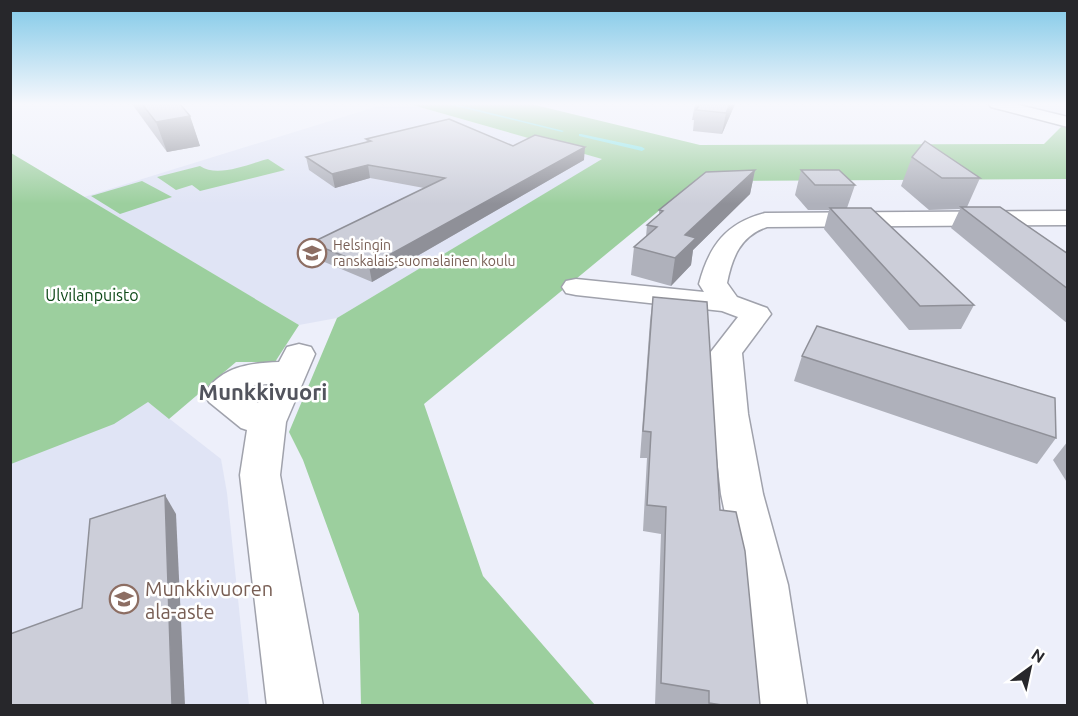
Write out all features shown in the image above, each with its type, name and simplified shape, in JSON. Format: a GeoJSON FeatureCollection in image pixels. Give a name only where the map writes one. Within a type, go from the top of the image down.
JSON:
{"type":"FeatureCollection","features":[{"type":"Feature","properties":{"kind":"street"},"geometry":{"type":"LineString","coordinates":[[727,303],[713,284],[717,259],[731,239],[753,223],[765,220],[1068,218]]}},
{"type":"Feature","properties":{"kind":"street"},"geometry":{"type":"LineString","coordinates":[[576,287],[727,303],[756,314],[726,353],[742,494],[764,585],[779,705]]}},
{"type":"Feature","properties":{"kind":"street"},"geometry":{"type":"LineString","coordinates":[[267,422],[254,420],[222,394],[234,379],[294,363],[267,422],[260,475],[295,705]]}},
{"type":"Feature","properties":{"kind":"shaded area","name":"Helsingin ranskalais-suomalainen koulu"},"geometry":{"type":"Polygon","coordinates":[[[277,137],[527,137],[603,159],[337,318],[299,325],[84,197],[277,137]]]}},
{"type":"Feature","properties":{"kind":"shaded area","name":"Munkkivuoren ala-aste"},"geometry":{"type":"Polygon","coordinates":[[[10,391],[148,402],[221,459],[227,493],[249,705],[11,705],[10,391]]]}},
{"type":"Feature","properties":{"kind":"green space"},"geometry":{"type":"Polygon","coordinates":[[[526,137],[669,137],[700,145],[1044,144],[1051,137],[1067,137],[1067,179],[695,181],[424,404],[483,576],[595,705],[361,705],[359,614],[303,460],[289,432],[337,318],[602,159],[526,137]]]}},
{"type":"Feature","properties":{"kind":"green space","name":"Ulvilanpuisto"},"geometry":{"type":"Polygon","coordinates":[[[11,153],[299,325],[275,362],[236,362],[169,419],[148,402],[114,424],[11,464],[11,153]]]}},
{"type":"Feature","properties":{"kind":"green space"},"geometry":{"type":"Polygon","coordinates":[[[268,159],[285,170],[200,191],[192,185],[176,190],[157,177],[200,166],[215,171],[242,167],[268,159]]]}},
{"type":"Feature","properties":{"kind":"green space"},"geometry":{"type":"Polygon","coordinates":[[[142,181],[172,197],[120,214],[91,196],[142,181]]]}},
{"type":"Feature","properties":{"kind":"building"},"geometry":{"type":"Polygon","coordinates":[[[493,137],[513,146],[530,137],[545,137],[585,147],[369,266],[311,243],[445,178],[368,165],[332,174],[306,157],[371,141],[366,139],[493,137]]]}},
{"type":"Feature","properties":{"kind":"building"},"geometry":{"type":"Polygon","coordinates":[[[925,141],[980,178],[942,178],[912,157],[925,141]]]}},
{"type":"Feature","properties":{"kind":"building"},"geometry":{"type":"Polygon","coordinates":[[[755,170],[685,235],[696,238],[675,258],[634,247],[657,227],[647,225],[663,211],[659,210],[706,172],[755,170]]]}},
{"type":"Feature","properties":{"kind":"building"},"geometry":{"type":"Polygon","coordinates":[[[801,170],[839,170],[855,185],[815,185],[801,170]]]}},
{"type":"Feature","properties":{"kind":"building"},"geometry":{"type":"Polygon","coordinates":[[[961,207],[1000,207],[1068,254],[1068,289],[961,207]]]}},
{"type":"Feature","properties":{"kind":"building"},"geometry":{"type":"Polygon","coordinates":[[[830,208],[871,208],[974,305],[920,306],[830,208]]]}},
{"type":"Feature","properties":{"kind":"building"},"geometry":{"type":"Polygon","coordinates":[[[653,297],[707,302],[720,510],[736,512],[745,551],[760,705],[709,703],[709,691],[661,683],[666,507],[647,505],[651,432],[643,431],[653,297]]]}},
{"type":"Feature","properties":{"kind":"building"},"geometry":{"type":"Polygon","coordinates":[[[817,326],[1055,398],[1056,438],[802,356],[817,326]]]}},
{"type":"Feature","properties":{"kind":"building"},"geometry":{"type":"Polygon","coordinates":[[[165,495],[172,705],[10,705],[10,634],[82,608],[90,519],[165,495]]]}},
{"type":"Feature","properties":{"kind":"waterway"},"geometry":{"type":"LineString","coordinates":[[592,137],[642,149]]}},
{"type":"Feature","properties":{"kind":"place","name":"Helsingin ranskalais-suomalainen koulu"},"geometry":{"type":"Point","coordinates":[312,253]}},
{"type":"Feature","properties":{"kind":"place","name":"Munkkivuoren ala-aste"},"geometry":{"type":"Point","coordinates":[124,599]}},
{"type":"Feature","properties":{"kind":"district","name":"Munkkivuori"},"geometry":{"type":"Point","coordinates":[263,391]}}]}
